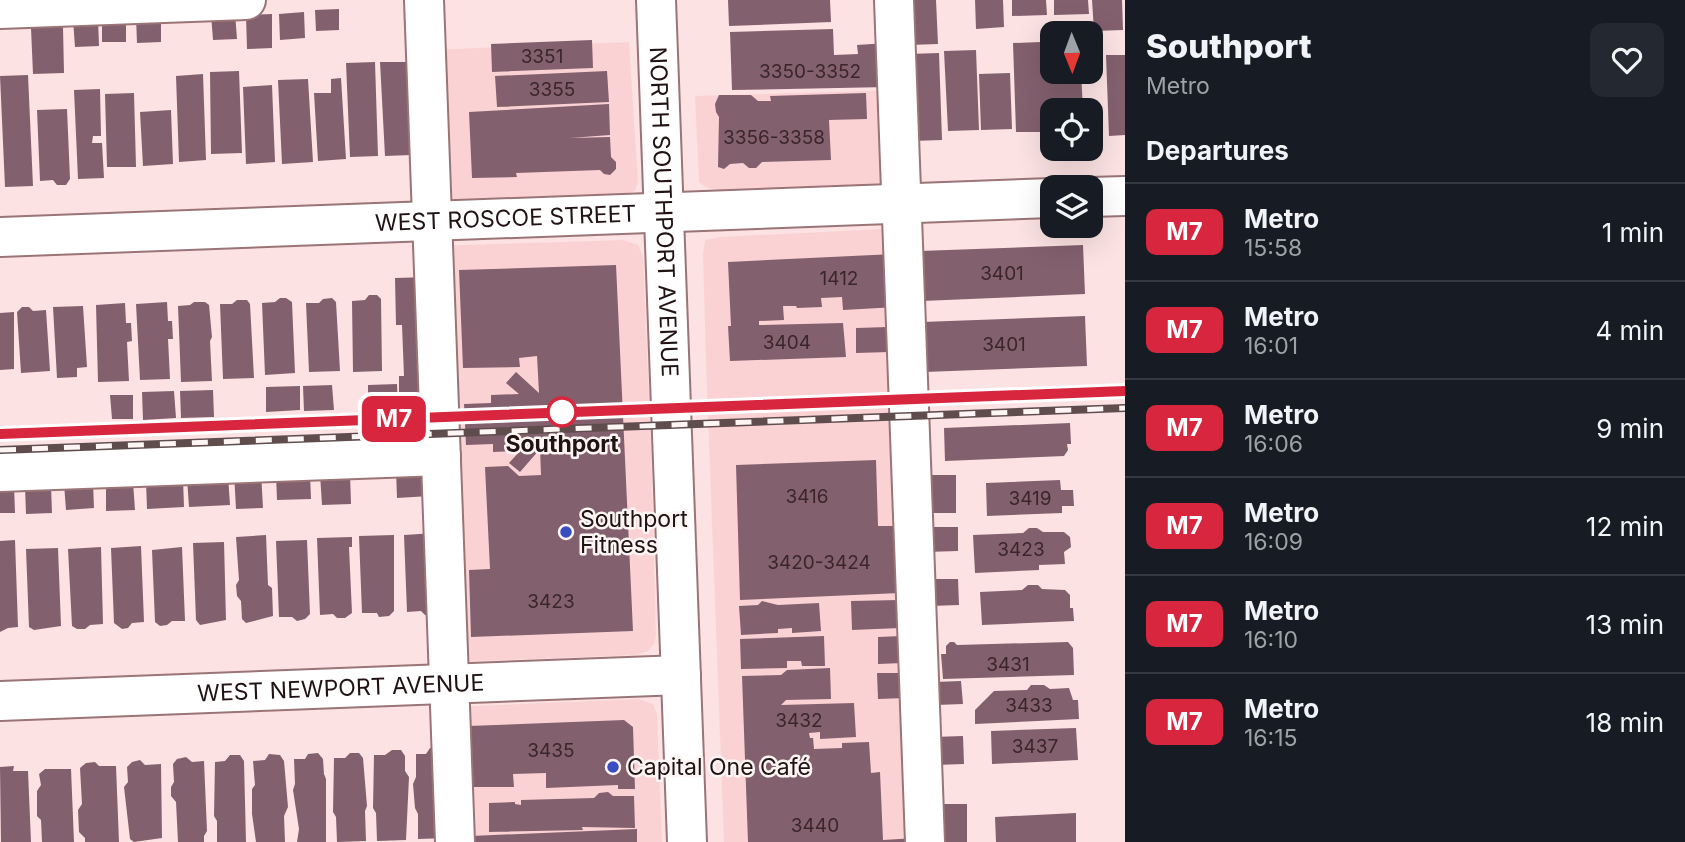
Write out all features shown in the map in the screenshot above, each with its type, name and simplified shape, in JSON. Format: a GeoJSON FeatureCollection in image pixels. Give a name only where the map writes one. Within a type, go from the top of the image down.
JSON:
{"type":"FeatureCollection","features":[{"type":"Feature","properties":{"kind":"street"},"geometry":{"type":"LineString","coordinates":[[0,9],[246,0]]}},
{"type":"Feature","properties":{"kind":"street"},"geometry":{"type":"LineString","coordinates":[[424,0],[456,842]]}},
{"type":"Feature","properties":{"kind":"street","name":"NORTH SOUTHPORT AVENUE"},"geometry":{"type":"LineString","coordinates":[[656,0],[687,842]]}},
{"type":"Feature","properties":{"kind":"street"},"geometry":{"type":"LineString","coordinates":[[894,0],[925,842]]}},
{"type":"Feature","properties":{"kind":"street","name":"WEST ROSCOE STREET"},"geometry":{"type":"LineString","coordinates":[[0,237],[1040,198]]}},
{"type":"Feature","properties":{"kind":"street"},"geometry":{"type":"LineString","coordinates":[[0,472],[441,456]]}},
{"type":"Feature","properties":{"kind":"street","name":"WEST NEWPORT AVENUE"},"geometry":{"type":"LineString","coordinates":[[0,701],[681,675]]}},
{"type":"Feature","properties":{"kind":"shaded area"},"geometry":{"type":"Polygon","coordinates":[[[629,42],[638,181],[635,191],[620,196],[432,203],[426,50],[629,42]]]}},
{"type":"Feature","properties":{"kind":"shaded area"},"geometry":{"type":"Polygon","coordinates":[[[897,90],[901,185],[716,190],[699,182],[695,96],[897,90]]]}},
{"type":"Feature","properties":{"kind":"shaded area"},"geometry":{"type":"Polygon","coordinates":[[[902,228],[925,842],[724,842],[706,362],[703,254],[705,240],[902,228]]]}},
{"type":"Feature","properties":{"kind":"shaded area"},"geometry":{"type":"Polygon","coordinates":[[[623,240],[638,245],[643,256],[651,446],[656,636],[654,644],[648,651],[636,655],[449,662],[433,246],[623,240]]]}},
{"type":"Feature","properties":{"kind":"shaded area"},"geometry":{"type":"Polygon","coordinates":[[[639,699],[653,704],[657,714],[662,842],[456,842],[450,707],[639,699]]]}},
{"type":"Feature","properties":{"kind":"building"},"geometry":{"type":"Polygon","coordinates":[[[728,0],[830,0],[831,22],[729,26],[728,0]]]}},
{"type":"Feature","properties":{"kind":"building"},"geometry":{"type":"Polygon","coordinates":[[[908,0],[936,0],[938,44],[909,45],[908,0]]]}},
{"type":"Feature","properties":{"kind":"building"},"geometry":{"type":"Polygon","coordinates":[[[975,0],[1003,0],[1004,27],[976,29],[975,0]]]}},
{"type":"Feature","properties":{"kind":"building"},"geometry":{"type":"Polygon","coordinates":[[[1012,0],[1046,0],[1047,15],[1012,16],[1012,0]]]}},
{"type":"Feature","properties":{"kind":"building"},"geometry":{"type":"Polygon","coordinates":[[[1054,0],[1088,0],[1089,14],[1054,15],[1054,0]]]}},
{"type":"Feature","properties":{"kind":"building"},"geometry":{"type":"Polygon","coordinates":[[[1092,0],[1122,0],[1123,30],[1103,31],[1103,21],[1093,21],[1092,0]]]}},
{"type":"Feature","properties":{"kind":"building"},"geometry":{"type":"Polygon","coordinates":[[[339,9],[339,30],[316,31],[315,10],[339,9]]]}},
{"type":"Feature","properties":{"kind":"building"},"geometry":{"type":"Polygon","coordinates":[[[304,12],[305,38],[280,40],[279,14],[304,12]]]}},
{"type":"Feature","properties":{"kind":"building"},"geometry":{"type":"Polygon","coordinates":[[[235,13],[237,39],[213,40],[211,14],[235,13]]]}},
{"type":"Feature","properties":{"kind":"building"},"geometry":{"type":"Polygon","coordinates":[[[272,14],[272,48],[247,49],[246,15],[272,14]]]}},
{"type":"Feature","properties":{"kind":"building"},"geometry":{"type":"Polygon","coordinates":[[[161,16],[161,42],[137,43],[136,17],[161,16]]]}},
{"type":"Feature","properties":{"kind":"building"},"geometry":{"type":"Polygon","coordinates":[[[98,19],[99,46],[75,47],[73,20],[98,19]]]}},
{"type":"Feature","properties":{"kind":"building"},"geometry":{"type":"Polygon","coordinates":[[[102,19],[126,19],[126,42],[102,42],[102,19]]]}},
{"type":"Feature","properties":{"kind":"building"},"geometry":{"type":"Polygon","coordinates":[[[63,27],[64,73],[33,74],[31,28],[63,27]]]}},
{"type":"Feature","properties":{"kind":"building"},"geometry":{"type":"Polygon","coordinates":[[[833,29],[834,55],[858,54],[857,45],[887,43],[888,87],[732,90],[730,32],[833,29]]]}},
{"type":"Feature","properties":{"kind":"building"},"geometry":{"type":"Polygon","coordinates":[[[592,40],[593,68],[492,72],[491,44],[592,40]]]}},
{"type":"Feature","properties":{"kind":"building"},"geometry":{"type":"Polygon","coordinates":[[[1040,42],[1040,84],[1082,84],[1082,98],[1040,98],[1040,132],[1016,132],[1013,43],[1040,42]]]}},
{"type":"Feature","properties":{"kind":"building"},"geometry":{"type":"Polygon","coordinates":[[[976,50],[979,130],[948,131],[944,51],[976,50]]]}},
{"type":"Feature","properties":{"kind":"building"},"geometry":{"type":"Polygon","coordinates":[[[939,53],[942,140],[912,141],[909,54],[939,53]]]}},
{"type":"Feature","properties":{"kind":"building"},"geometry":{"type":"Polygon","coordinates":[[[1106,55],[1125,55],[1125,135],[1109,136],[1106,55]]]}},
{"type":"Feature","properties":{"kind":"building"},"geometry":{"type":"Polygon","coordinates":[[[375,62],[378,156],[350,157],[346,63],[375,62]]]}},
{"type":"Feature","properties":{"kind":"building"},"geometry":{"type":"Polygon","coordinates":[[[380,62],[408,62],[411,155],[385,156],[380,62]]]}},
{"type":"Feature","properties":{"kind":"building"},"geometry":{"type":"Polygon","coordinates":[[[239,71],[242,153],[211,154],[210,72],[239,71]]]}},
{"type":"Feature","properties":{"kind":"building"},"geometry":{"type":"Polygon","coordinates":[[[607,71],[609,102],[497,107],[495,76],[607,71]]]}},
{"type":"Feature","properties":{"kind":"building"},"geometry":{"type":"Polygon","coordinates":[[[1010,73],[1012,129],[981,130],[979,74],[1010,73]]]}},
{"type":"Feature","properties":{"kind":"building"},"geometry":{"type":"Polygon","coordinates":[[[203,74],[206,160],[179,162],[176,76],[203,74]]]}},
{"type":"Feature","properties":{"kind":"building"},"geometry":{"type":"Polygon","coordinates":[[[28,75],[33,186],[5,187],[0,76],[28,75]]]}},
{"type":"Feature","properties":{"kind":"building"},"geometry":{"type":"Polygon","coordinates":[[[341,78],[346,159],[318,161],[314,93],[331,93],[331,79],[341,78]]]}},
{"type":"Feature","properties":{"kind":"building"},"geometry":{"type":"Polygon","coordinates":[[[308,79],[313,162],[282,164],[278,80],[308,79]]]}},
{"type":"Feature","properties":{"kind":"building"},"geometry":{"type":"Polygon","coordinates":[[[272,85],[275,162],[246,164],[243,87],[272,85]]]}},
{"type":"Feature","properties":{"kind":"building"},"geometry":{"type":"Polygon","coordinates":[[[100,89],[101,136],[93,136],[92,143],[102,143],[104,178],[78,179],[74,90],[100,89]]]}},
{"type":"Feature","properties":{"kind":"building"},"geometry":{"type":"Polygon","coordinates":[[[134,93],[136,167],[107,167],[105,94],[134,93]]]}},
{"type":"Feature","properties":{"kind":"building"},"geometry":{"type":"Polygon","coordinates":[[[866,93],[867,119],[829,120],[831,160],[762,162],[756,168],[749,168],[743,163],[730,164],[724,169],[718,167],[719,117],[715,104],[719,95],[751,95],[758,101],[771,101],[770,96],[866,93]]]}},
{"type":"Feature","properties":{"kind":"building"},"geometry":{"type":"Polygon","coordinates":[[[609,104],[610,135],[570,138],[610,137],[611,157],[616,162],[616,169],[610,175],[600,170],[516,173],[517,177],[472,178],[469,112],[609,104]]]}},
{"type":"Feature","properties":{"kind":"building"},"geometry":{"type":"Polygon","coordinates":[[[67,109],[70,179],[66,185],[57,185],[53,180],[40,181],[37,110],[67,109]]]}},
{"type":"Feature","properties":{"kind":"building"},"geometry":{"type":"Polygon","coordinates":[[[171,110],[173,164],[143,166],[140,112],[171,110]]]}},
{"type":"Feature","properties":{"kind":"building"},"geometry":{"type":"Polygon","coordinates":[[[1083,245],[1085,294],[922,301],[920,251],[1083,245]]]}},
{"type":"Feature","properties":{"kind":"building"},"geometry":{"type":"Polygon","coordinates":[[[894,254],[897,307],[843,310],[842,297],[821,298],[822,307],[783,306],[784,320],[759,321],[759,325],[843,323],[846,357],[730,361],[728,262],[894,254]]]}},
{"type":"Feature","properties":{"kind":"building"},"geometry":{"type":"Polygon","coordinates":[[[616,265],[633,631],[471,637],[469,570],[490,569],[485,467],[508,466],[519,476],[541,475],[540,449],[520,472],[509,463],[520,451],[493,452],[493,444],[466,445],[464,404],[491,403],[491,395],[519,394],[506,383],[516,372],[539,393],[537,356],[519,358],[520,367],[463,368],[459,270],[616,265]]]}},
{"type":"Feature","properties":{"kind":"building"},"geometry":{"type":"Polygon","coordinates":[[[429,277],[433,396],[399,397],[399,376],[404,376],[402,325],[396,325],[395,278],[429,277]]]}},
{"type":"Feature","properties":{"kind":"building"},"geometry":{"type":"Polygon","coordinates":[[[369,295],[377,295],[381,299],[382,371],[353,372],[352,301],[365,300],[369,295]]]}},
{"type":"Feature","properties":{"kind":"building"},"geometry":{"type":"Polygon","coordinates":[[[280,298],[292,302],[295,373],[265,375],[262,303],[275,302],[280,298]]]}},
{"type":"Feature","properties":{"kind":"building"},"geometry":{"type":"Polygon","coordinates":[[[332,298],[336,302],[340,371],[309,372],[306,303],[319,303],[323,299],[332,298]]]}},
{"type":"Feature","properties":{"kind":"building"},"geometry":{"type":"Polygon","coordinates":[[[237,300],[247,300],[250,304],[254,378],[223,379],[220,304],[232,304],[237,300]]]}},
{"type":"Feature","properties":{"kind":"building"},"geometry":{"type":"Polygon","coordinates":[[[167,302],[173,339],[168,339],[170,379],[140,380],[136,304],[167,302]]]}},
{"type":"Feature","properties":{"kind":"building"},"geometry":{"type":"Polygon","coordinates":[[[205,302],[209,305],[212,381],[181,382],[178,306],[205,302]]]}},
{"type":"Feature","properties":{"kind":"building"},"geometry":{"type":"Polygon","coordinates":[[[125,303],[126,323],[131,323],[132,341],[127,342],[129,381],[98,382],[96,305],[125,303]]]}},
{"type":"Feature","properties":{"kind":"building"},"geometry":{"type":"Polygon","coordinates":[[[83,306],[87,367],[77,368],[77,377],[57,378],[53,307],[83,306]]]}},
{"type":"Feature","properties":{"kind":"building"},"geometry":{"type":"Polygon","coordinates":[[[22,307],[29,307],[33,311],[46,310],[50,371],[21,373],[17,312],[22,307]]]}},
{"type":"Feature","properties":{"kind":"building"},"geometry":{"type":"Polygon","coordinates":[[[14,312],[14,369],[0,370],[0,313],[14,312]]]}},
{"type":"Feature","properties":{"kind":"building"},"geometry":{"type":"Polygon","coordinates":[[[1085,316],[1087,366],[924,372],[922,322],[1085,316]]]}},
{"type":"Feature","properties":{"kind":"building"},"geometry":{"type":"Polygon","coordinates":[[[888,327],[889,352],[856,353],[856,328],[888,327]]]}},
{"type":"Feature","properties":{"kind":"building"},"geometry":{"type":"Polygon","coordinates":[[[397,384],[398,409],[368,410],[368,385],[397,384]]]}},
{"type":"Feature","properties":{"kind":"building"},"geometry":{"type":"Polygon","coordinates":[[[332,385],[334,410],[304,411],[303,386],[332,385]]]}},
{"type":"Feature","properties":{"kind":"building"},"geometry":{"type":"Polygon","coordinates":[[[300,386],[300,410],[266,412],[266,387],[300,386]]]}},
{"type":"Feature","properties":{"kind":"building"},"geometry":{"type":"Polygon","coordinates":[[[213,390],[214,417],[181,418],[180,391],[213,390]]]}},
{"type":"Feature","properties":{"kind":"building"},"geometry":{"type":"Polygon","coordinates":[[[174,391],[176,418],[143,420],[142,392],[174,391]]]}},
{"type":"Feature","properties":{"kind":"building"},"geometry":{"type":"Polygon","coordinates":[[[110,395],[133,395],[133,419],[112,419],[110,395]]]}},
{"type":"Feature","properties":{"kind":"building"},"geometry":{"type":"Polygon","coordinates":[[[1070,423],[1071,444],[1067,444],[1068,450],[1064,456],[945,461],[944,428],[1070,423]]]}},
{"type":"Feature","properties":{"kind":"building"},"geometry":{"type":"Polygon","coordinates":[[[876,460],[878,526],[897,526],[900,593],[740,600],[736,465],[876,460]]]}},
{"type":"Feature","properties":{"kind":"building"},"geometry":{"type":"Polygon","coordinates":[[[396,469],[428,469],[430,496],[397,498],[396,469]]]}},
{"type":"Feature","properties":{"kind":"building"},"geometry":{"type":"Polygon","coordinates":[[[261,472],[263,508],[236,509],[234,473],[261,472]]]}},
{"type":"Feature","properties":{"kind":"building"},"geometry":{"type":"Polygon","coordinates":[[[350,473],[351,504],[322,505],[320,474],[350,473]]]}},
{"type":"Feature","properties":{"kind":"building"},"geometry":{"type":"Polygon","coordinates":[[[310,474],[311,499],[277,500],[276,475],[310,474]]]}},
{"type":"Feature","properties":{"kind":"building"},"geometry":{"type":"Polygon","coordinates":[[[924,475],[956,475],[956,513],[924,513],[924,475]]]}},
{"type":"Feature","properties":{"kind":"building"},"geometry":{"type":"Polygon","coordinates":[[[228,476],[230,505],[189,507],[187,478],[228,476]]]}},
{"type":"Feature","properties":{"kind":"building"},"geometry":{"type":"Polygon","coordinates":[[[183,479],[184,507],[147,509],[146,481],[183,479]]]}},
{"type":"Feature","properties":{"kind":"building"},"geometry":{"type":"Polygon","coordinates":[[[1060,480],[1061,490],[1073,490],[1074,506],[1062,506],[1062,513],[987,516],[986,483],[1060,480]]]}},
{"type":"Feature","properties":{"kind":"building"},"geometry":{"type":"Polygon","coordinates":[[[133,482],[135,510],[106,511],[106,483],[133,482]]]}},
{"type":"Feature","properties":{"kind":"building"},"geometry":{"type":"Polygon","coordinates":[[[93,483],[94,508],[66,510],[64,484],[93,483]]]}},
{"type":"Feature","properties":{"kind":"building"},"geometry":{"type":"Polygon","coordinates":[[[14,485],[15,513],[0,513],[0,486],[14,485]]]}},
{"type":"Feature","properties":{"kind":"building"},"geometry":{"type":"Polygon","coordinates":[[[51,485],[52,513],[26,514],[25,486],[51,485]]]}},
{"type":"Feature","properties":{"kind":"building"},"geometry":{"type":"Polygon","coordinates":[[[926,527],[958,527],[958,551],[926,552],[926,527]]]}},
{"type":"Feature","properties":{"kind":"building"},"geometry":{"type":"Polygon","coordinates":[[[1029,528],[1037,528],[1043,532],[1064,532],[1070,537],[1071,547],[1064,552],[1065,564],[1039,565],[1039,570],[975,573],[973,535],[1023,533],[1029,528]]]}},
{"type":"Feature","properties":{"kind":"building"},"geometry":{"type":"Polygon","coordinates":[[[435,533],[435,614],[407,612],[404,535],[435,533]]]}},
{"type":"Feature","properties":{"kind":"building"},"geometry":{"type":"Polygon","coordinates":[[[266,535],[268,585],[272,588],[273,616],[246,623],[242,619],[241,601],[237,596],[236,585],[239,580],[236,537],[266,535]]]}},
{"type":"Feature","properties":{"kind":"building"},"geometry":{"type":"Polygon","coordinates":[[[394,535],[394,611],[389,616],[379,617],[377,613],[362,613],[359,536],[394,535]]]}},
{"type":"Feature","properties":{"kind":"building"},"geometry":{"type":"Polygon","coordinates":[[[352,537],[352,547],[349,547],[352,613],[345,618],[337,618],[333,614],[320,615],[317,538],[352,537]]]}},
{"type":"Feature","properties":{"kind":"building"},"geometry":{"type":"Polygon","coordinates":[[[15,540],[18,627],[0,632],[0,541],[15,540]]]}},
{"type":"Feature","properties":{"kind":"building"},"geometry":{"type":"Polygon","coordinates":[[[307,540],[310,614],[297,621],[292,617],[279,617],[276,541],[307,540]]]}},
{"type":"Feature","properties":{"kind":"building"},"geometry":{"type":"Polygon","coordinates":[[[224,542],[226,620],[200,625],[196,620],[193,543],[224,542]]]}},
{"type":"Feature","properties":{"kind":"building"},"geometry":{"type":"Polygon","coordinates":[[[141,546],[144,622],[132,623],[128,628],[122,629],[114,623],[111,548],[141,546]]]}},
{"type":"Feature","properties":{"kind":"building"},"geometry":{"type":"Polygon","coordinates":[[[101,547],[103,624],[77,629],[72,626],[68,549],[101,547]]]}},
{"type":"Feature","properties":{"kind":"building"},"geometry":{"type":"Polygon","coordinates":[[[182,547],[185,621],[172,621],[160,626],[155,622],[152,550],[182,547]]]}},
{"type":"Feature","properties":{"kind":"building"},"geometry":{"type":"Polygon","coordinates":[[[58,548],[61,626],[34,630],[29,627],[26,549],[58,548]]]}},
{"type":"Feature","properties":{"kind":"building"},"geometry":{"type":"Polygon","coordinates":[[[930,579],[958,579],[959,605],[930,606],[930,579]]]}},
{"type":"Feature","properties":{"kind":"building"},"geometry":{"type":"Polygon","coordinates":[[[1028,585],[1065,590],[1070,595],[1074,621],[982,625],[980,592],[1022,590],[1028,585]]]}},
{"type":"Feature","properties":{"kind":"building"},"geometry":{"type":"Polygon","coordinates":[[[899,600],[900,628],[852,630],[851,601],[899,600]]]}},
{"type":"Feature","properties":{"kind":"building"},"geometry":{"type":"Polygon","coordinates":[[[762,601],[778,605],[819,603],[821,631],[792,633],[792,628],[778,629],[778,633],[741,635],[739,606],[758,605],[762,601]]]}},
{"type":"Feature","properties":{"kind":"building"},"geometry":{"type":"Polygon","coordinates":[[[824,636],[825,666],[802,666],[801,661],[787,661],[787,668],[741,669],[740,639],[824,636]]]}},
{"type":"Feature","properties":{"kind":"building"},"geometry":{"type":"Polygon","coordinates":[[[902,636],[903,663],[878,664],[878,637],[902,636]]]}},
{"type":"Feature","properties":{"kind":"building"},"geometry":{"type":"Polygon","coordinates":[[[950,642],[957,645],[1068,642],[1073,648],[1074,675],[943,679],[941,654],[946,654],[946,646],[950,642]]]}},
{"type":"Feature","properties":{"kind":"building"},"geometry":{"type":"Polygon","coordinates":[[[830,668],[831,699],[786,700],[781,705],[854,703],[856,737],[820,739],[820,732],[809,733],[810,738],[813,738],[814,749],[842,748],[842,743],[869,742],[871,773],[880,772],[883,840],[916,838],[916,842],[748,842],[742,676],[781,675],[787,670],[830,668]]]}},
{"type":"Feature","properties":{"kind":"building"},"geometry":{"type":"Polygon","coordinates":[[[877,673],[905,673],[906,698],[878,699],[877,673]]]}},
{"type":"Feature","properties":{"kind":"building"},"geometry":{"type":"Polygon","coordinates":[[[961,681],[963,704],[936,705],[935,682],[961,681]]]}},
{"type":"Feature","properties":{"kind":"building"},"geometry":{"type":"Polygon","coordinates":[[[1031,685],[1044,685],[1050,689],[1069,688],[1073,700],[1078,700],[1079,719],[975,724],[975,710],[994,691],[1027,690],[1031,685]]]}},
{"type":"Feature","properties":{"kind":"building"},"geometry":{"type":"Polygon","coordinates":[[[624,720],[633,727],[635,789],[618,789],[618,785],[546,788],[546,773],[513,774],[514,787],[470,787],[468,726],[624,720]]]}},
{"type":"Feature","properties":{"kind":"building"},"geometry":{"type":"Polygon","coordinates":[[[1076,728],[1078,760],[992,764],[991,731],[1076,728]]]}},
{"type":"Feature","properties":{"kind":"building"},"geometry":{"type":"Polygon","coordinates":[[[963,736],[964,764],[935,765],[933,737],[963,736]]]}},
{"type":"Feature","properties":{"kind":"building"},"geometry":{"type":"Polygon","coordinates":[[[439,747],[448,838],[418,839],[418,814],[413,784],[416,777],[416,754],[426,754],[430,748],[439,747]]]}},
{"type":"Feature","properties":{"kind":"building"},"geometry":{"type":"Polygon","coordinates":[[[392,750],[401,750],[405,756],[405,771],[409,777],[406,840],[377,841],[376,813],[373,808],[374,755],[385,755],[392,750]]]}},
{"type":"Feature","properties":{"kind":"building"},"geometry":{"type":"Polygon","coordinates":[[[318,753],[323,759],[326,779],[326,842],[297,842],[299,829],[293,790],[294,759],[305,759],[308,754],[318,753]]]}},
{"type":"Feature","properties":{"kind":"building"},"geometry":{"type":"Polygon","coordinates":[[[350,753],[359,753],[363,758],[367,806],[366,841],[337,842],[336,817],[333,812],[334,758],[345,758],[350,753]]]}},
{"type":"Feature","properties":{"kind":"building"},"geometry":{"type":"Polygon","coordinates":[[[269,754],[280,755],[284,761],[288,807],[284,816],[285,842],[256,842],[252,814],[252,789],[255,785],[253,761],[265,760],[269,754]]]}},
{"type":"Feature","properties":{"kind":"building"},"geometry":{"type":"Polygon","coordinates":[[[230,755],[240,755],[244,761],[246,842],[217,842],[217,821],[214,816],[215,762],[225,761],[230,755]]]}},
{"type":"Feature","properties":{"kind":"building"},"geometry":{"type":"Polygon","coordinates":[[[186,757],[192,762],[204,761],[207,831],[204,842],[178,842],[176,802],[171,796],[174,782],[173,764],[177,759],[186,757]]]}},
{"type":"Feature","properties":{"kind":"building"},"geometry":{"type":"Polygon","coordinates":[[[140,760],[145,765],[161,764],[162,838],[134,842],[130,839],[124,787],[128,782],[127,767],[140,760]]]}},
{"type":"Feature","properties":{"kind":"building"},"geometry":{"type":"Polygon","coordinates":[[[95,762],[99,766],[116,766],[119,842],[85,842],[79,832],[78,810],[82,804],[80,768],[86,763],[95,762]]]}},
{"type":"Feature","properties":{"kind":"building"},"geometry":{"type":"Polygon","coordinates":[[[14,766],[13,771],[28,771],[31,842],[1,842],[0,767],[14,766]]]}},
{"type":"Feature","properties":{"kind":"building"},"geometry":{"type":"Polygon","coordinates":[[[45,769],[71,769],[74,842],[42,842],[41,820],[37,816],[37,791],[41,785],[39,774],[45,769]]]}},
{"type":"Feature","properties":{"kind":"building"},"geometry":{"type":"Polygon","coordinates":[[[608,792],[613,796],[634,796],[635,828],[582,827],[583,830],[489,832],[489,803],[515,802],[521,805],[521,800],[594,798],[599,793],[608,792]]]}},
{"type":"Feature","properties":{"kind":"building"},"geometry":{"type":"Polygon","coordinates":[[[937,804],[967,804],[967,842],[937,842],[937,804]]]}},
{"type":"Feature","properties":{"kind":"building"},"geometry":{"type":"Polygon","coordinates":[[[1076,813],[1076,842],[996,842],[995,817],[1076,813]]]}},
{"type":"Feature","properties":{"kind":"building"},"geometry":{"type":"Polygon","coordinates":[[[637,829],[637,842],[471,842],[471,836],[637,829]]]}},
{"type":"Feature","properties":{"kind":"railway"},"geometry":{"type":"LineString","coordinates":[[0,434],[1125,391]]}},
{"type":"Feature","properties":{"kind":"railway"},"geometry":{"type":"LineString","coordinates":[[0,450],[1125,408]]}},
{"type":"Feature","properties":{"kind":"metro line","name":"M7"},"geometry":{"type":"LineString","coordinates":[[0,434],[1125,391]]}},
{"type":"Feature","properties":{"kind":"place","name":"Southport"},"geometry":{"type":"Point","coordinates":[562,412]}},
{"type":"Feature","properties":{"kind":"place","name":"Southport Fitness"},"geometry":{"type":"Point","coordinates":[566,532]}},
{"type":"Feature","properties":{"kind":"place","name":"Capital One Café"},"geometry":{"type":"Point","coordinates":[613,767]}}]}
